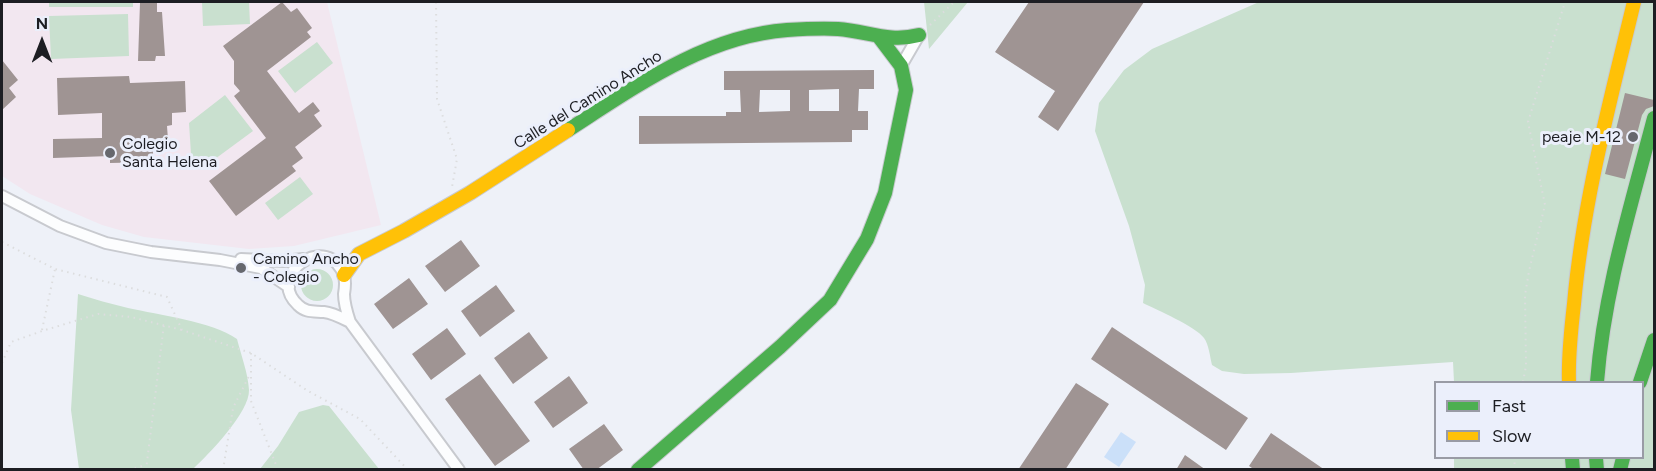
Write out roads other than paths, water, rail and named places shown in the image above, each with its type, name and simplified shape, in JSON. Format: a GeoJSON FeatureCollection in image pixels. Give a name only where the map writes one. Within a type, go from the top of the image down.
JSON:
{"type":"FeatureCollection","features":[{"type":"Feature","properties":{"kind":"main road"},"geometry":{"type":"LineString","coordinates":[[1569,381],[1568,363],[1578,256],[1591,182],[1634,2]]}},
{"type":"Feature","properties":{"kind":"main road","name":"Calle del Camino Ancho"},"geometry":{"type":"LineString","coordinates":[[344,275],[359,255],[449,205],[627,92],[695,54],[741,38],[786,30],[838,29],[896,39],[919,35]]}},
{"type":"Feature","properties":{"kind":"main road"},"geometry":{"type":"LineString","coordinates":[[638,470],[780,347],[830,300],[867,239],[885,193],[906,90],[901,66],[879,37]]}},
{"type":"Feature","properties":{"kind":"main road"},"geometry":{"type":"LineString","coordinates":[[1597,381],[1598,355],[1613,267],[1654,118]]}},
{"type":"Feature","properties":{"kind":"main road"},"geometry":{"type":"LineString","coordinates":[[1640,381],[1654,340]]}},
{"type":"Feature","properties":{"kind":"street"},"geometry":{"type":"LineString","coordinates":[[901,66],[919,35]]}},
{"type":"Feature","properties":{"kind":"street"},"geometry":{"type":"LineString","coordinates":[[2,196],[60,226],[106,243],[261,268],[289,287]]}},
{"type":"Feature","properties":{"kind":"street"},"geometry":{"type":"LineString","coordinates":[[220,260],[243,258],[283,261],[315,256],[333,261],[344,275],[344,294],[350,322],[459,470]]}},
{"type":"Feature","properties":{"kind":"street"},"geometry":{"type":"LineString","coordinates":[[306,259],[293,270],[289,287],[291,297],[297,304],[314,313],[324,312],[333,309],[344,294]]}},
{"type":"Feature","properties":{"kind":"street"},"geometry":{"type":"LineString","coordinates":[[324,312],[350,322]]}},
{"type":"Feature","properties":{"kind":"water"},"geometry":{"type":"Polygon","coordinates":[[[1121,432],[1136,442],[1119,467],[1104,457],[1121,432]]]}},
{"type":"Feature","properties":{"kind":"place","name":"peaje M-12"},"geometry":{"type":"Point","coordinates":[1633,137]}},
{"type":"Feature","properties":{"kind":"place","name":"Colegio Santa Helena"},"geometry":{"type":"Point","coordinates":[110,153]}},
{"type":"Feature","properties":{"kind":"place","name":"Camino Ancho - Colegio"},"geometry":{"type":"Point","coordinates":[241,268]}}]}
